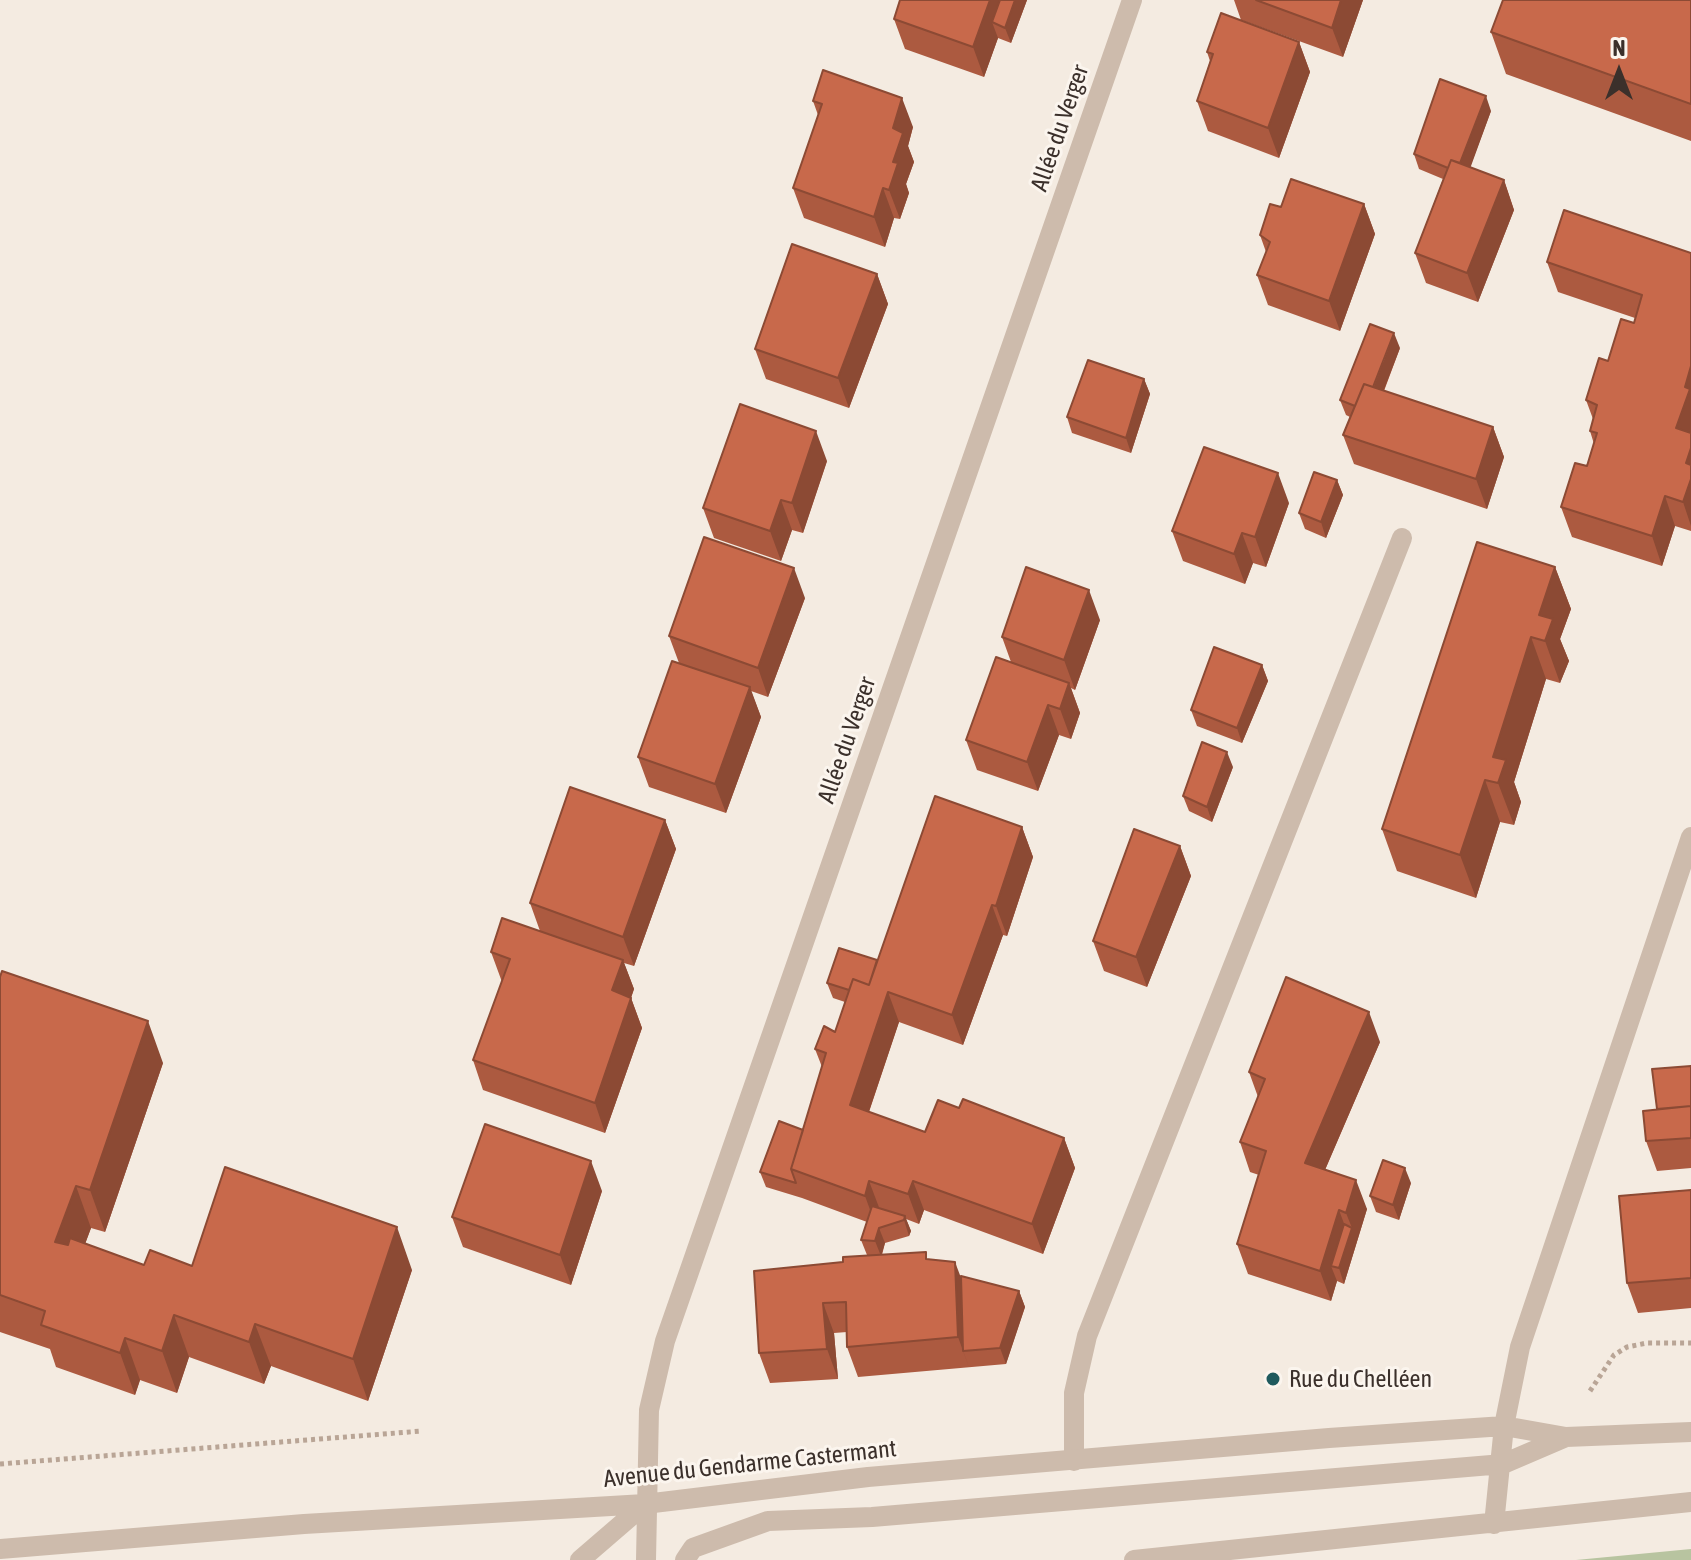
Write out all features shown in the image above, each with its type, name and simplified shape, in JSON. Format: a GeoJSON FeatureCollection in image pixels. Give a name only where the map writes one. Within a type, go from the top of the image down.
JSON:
{"type":"FeatureCollection","features":[{"type":"Feature","properties":{"kind":"street","name":"Allée du Verger"},"geometry":{"type":"LineString","coordinates":[[646,1560],[649,1410],[665,1341],[1132,0]]}},
{"type":"Feature","properties":{"kind":"street"},"geometry":{"type":"LineString","coordinates":[[1074,1461],[1074,1393],[1087,1336],[1402,538]]}},
{"type":"Feature","properties":{"kind":"street"},"geometry":{"type":"LineString","coordinates":[[1494,1524],[1503,1464],[1504,1426],[1520,1347],[1691,837]]}},
{"type":"Feature","properties":{"kind":"street","name":"Avenue du Gendarme Castermant"},"geometry":{"type":"LineString","coordinates":[[0,1549],[304,1524],[645,1504],[868,1477],[1504,1426],[1566,1437],[1691,1432]]}},
{"type":"Feature","properties":{"kind":"street"},"geometry":{"type":"LineString","coordinates":[[685,1560],[693,1548],[768,1521],[872,1517],[1503,1464],[1566,1437]]}},
{"type":"Feature","properties":{"kind":"street"},"geometry":{"type":"LineString","coordinates":[[1134,1560],[1691,1502]]}},
{"type":"Feature","properties":{"kind":"street"},"geometry":{"type":"LineString","coordinates":[[580,1560],[645,1504]]}},
{"type":"Feature","properties":{"kind":"path"},"geometry":{"type":"LineString","coordinates":[[1576,1397],[1590,1391],[1614,1355],[1627,1347],[1647,1343],[1691,1343]]}},
{"type":"Feature","properties":{"kind":"path"},"geometry":{"type":"LineString","coordinates":[[0,1464],[422,1431]]}},
{"type":"Feature","properties":{"kind":"green space"},"geometry":{"type":"Polygon","coordinates":[[[1691,1549],[1691,1560],[1576,1560],[1691,1549]]]}},
{"type":"Feature","properties":{"kind":"building"},"geometry":{"type":"Polygon","coordinates":[[[900,0],[990,0],[973,47],[894,19],[900,0]]]}},
{"type":"Feature","properties":{"kind":"building"},"geometry":{"type":"Polygon","coordinates":[[[1000,0],[1015,0],[1005,28],[992,22],[1000,0]]]}},
{"type":"Feature","properties":{"kind":"building"},"geometry":{"type":"Polygon","coordinates":[[[1256,0],[1341,0],[1332,28],[1256,0]]]}},
{"type":"Feature","properties":{"kind":"building"},"geometry":{"type":"Polygon","coordinates":[[[1503,0],[1691,0],[1691,104],[1491,32],[1503,0]]]}},
{"type":"Feature","properties":{"kind":"building"},"geometry":{"type":"Polygon","coordinates":[[[1221,13],[1299,42],[1268,128],[1197,101],[1213,54],[1207,52],[1221,13]]]}},
{"type":"Feature","properties":{"kind":"building"},"geometry":{"type":"Polygon","coordinates":[[[823,70],[902,98],[893,128],[903,133],[893,162],[898,163],[889,190],[883,188],[874,217],[793,188],[822,104],[813,101],[823,70]]]}},
{"type":"Feature","properties":{"kind":"building"},"geometry":{"type":"Polygon","coordinates":[[[1440,79],[1486,96],[1460,163],[1451,160],[1448,168],[1414,154],[1440,79]]]}},
{"type":"Feature","properties":{"kind":"building"},"geometry":{"type":"Polygon","coordinates":[[[1451,160],[1504,180],[1467,273],[1415,253],[1451,160]]]}},
{"type":"Feature","properties":{"kind":"building"},"geometry":{"type":"Polygon","coordinates":[[[1291,179],[1364,204],[1329,301],[1257,275],[1270,242],[1260,235],[1270,204],[1281,207],[1291,179]]]}},
{"type":"Feature","properties":{"kind":"building"},"geometry":{"type":"Polygon","coordinates":[[[1564,210],[1691,253],[1691,366],[1685,387],[1690,389],[1676,428],[1691,433],[1691,448],[1686,463],[1691,465],[1691,479],[1683,502],[1665,496],[1652,536],[1561,507],[1575,463],[1587,466],[1597,433],[1590,431],[1597,405],[1586,400],[1599,358],[1608,361],[1621,319],[1634,323],[1642,295],[1547,262],[1564,210]]]}},
{"type":"Feature","properties":{"kind":"building"},"geometry":{"type":"Polygon","coordinates":[[[792,244],[877,274],[838,378],[755,349],[792,244]]]}},
{"type":"Feature","properties":{"kind":"building"},"geometry":{"type":"Polygon","coordinates":[[[1370,324],[1394,333],[1373,387],[1364,384],[1355,406],[1340,400],[1370,324]]]}},
{"type":"Feature","properties":{"kind":"building"},"geometry":{"type":"Polygon","coordinates":[[[1088,360],[1144,379],[1126,438],[1067,417],[1088,360]]]}},
{"type":"Feature","properties":{"kind":"building"},"geometry":{"type":"Polygon","coordinates":[[[1364,384],[1493,427],[1476,479],[1343,435],[1364,384]]]}},
{"type":"Feature","properties":{"kind":"building"},"geometry":{"type":"Polygon","coordinates":[[[740,404],[816,431],[792,503],[781,500],[770,531],[703,508],[740,404]]]}},
{"type":"Feature","properties":{"kind":"building"},"geometry":{"type":"Polygon","coordinates":[[[1204,447],[1278,473],[1255,537],[1242,533],[1234,554],[1172,531],[1204,447]]]}},
{"type":"Feature","properties":{"kind":"building"},"geometry":{"type":"Polygon","coordinates":[[[1314,472],[1337,480],[1321,522],[1299,513],[1314,472]]]}},
{"type":"Feature","properties":{"kind":"building"},"geometry":{"type":"Polygon","coordinates":[[[704,537],[794,568],[758,668],[669,636],[704,537]]]}},
{"type":"Feature","properties":{"kind":"building"},"geometry":{"type":"Polygon","coordinates":[[[1477,542],[1555,567],[1539,615],[1553,619],[1545,641],[1531,637],[1493,757],[1506,760],[1498,783],[1485,780],[1460,855],[1382,829],[1477,542]]]}},
{"type":"Feature","properties":{"kind":"building"},"geometry":{"type":"Polygon","coordinates":[[[1026,567],[1089,590],[1064,660],[1002,637],[1026,567]]]}},
{"type":"Feature","properties":{"kind":"building"},"geometry":{"type":"Polygon","coordinates":[[[1214,647],[1262,665],[1237,728],[1191,710],[1214,647]]]}},
{"type":"Feature","properties":{"kind":"building"},"geometry":{"type":"Polygon","coordinates":[[[996,657],[1069,683],[1060,709],[1048,705],[1027,762],[966,740],[996,657]]]}},
{"type":"Feature","properties":{"kind":"building"},"geometry":{"type":"Polygon","coordinates":[[[672,661],[750,687],[715,784],[638,757],[672,661]]]}},
{"type":"Feature","properties":{"kind":"building"},"geometry":{"type":"Polygon","coordinates":[[[1202,742],[1227,752],[1207,807],[1183,796],[1202,742]]]}},
{"type":"Feature","properties":{"kind":"building"},"geometry":{"type":"Polygon","coordinates":[[[570,787],[665,820],[623,937],[530,903],[570,787]]]}},
{"type":"Feature","properties":{"kind":"building"},"geometry":{"type":"Polygon","coordinates":[[[935,796],[1022,827],[996,906],[992,905],[952,1015],[888,992],[850,1105],[925,1132],[938,1100],[959,1108],[963,1099],[1064,1138],[1032,1224],[913,1181],[908,1194],[869,1181],[865,1196],[791,1169],[826,1053],[815,1049],[824,1026],[835,1032],[853,979],[869,985],[935,796]]]}},
{"type":"Feature","properties":{"kind":"building"},"geometry":{"type":"Polygon","coordinates":[[[1134,829],[1180,846],[1136,957],[1093,941],[1134,829]]]}},
{"type":"Feature","properties":{"kind":"building"},"geometry":{"type":"Polygon","coordinates":[[[502,918],[623,960],[612,990],[631,998],[595,1103],[473,1060],[510,959],[491,952],[502,918]]]}},
{"type":"Feature","properties":{"kind":"building"},"geometry":{"type":"Polygon","coordinates":[[[839,948],[877,960],[869,985],[853,979],[849,990],[827,983],[839,948]]]}},
{"type":"Feature","properties":{"kind":"building"},"geometry":{"type":"Polygon","coordinates":[[[2,971],[148,1021],[90,1190],[76,1186],[55,1242],[68,1245],[70,1238],[144,1265],[150,1250],[192,1266],[225,1167],[397,1227],[353,1359],[255,1324],[249,1342],[174,1315],[162,1351],[125,1338],[120,1353],[41,1325],[45,1311],[0,1295],[2,971]]]}},
{"type":"Feature","properties":{"kind":"building"},"geometry":{"type":"Polygon","coordinates":[[[1286,977],[1369,1012],[1305,1163],[1356,1180],[1346,1213],[1339,1210],[1320,1271],[1237,1244],[1266,1151],[1240,1142],[1265,1079],[1249,1072],[1286,977]]]}},
{"type":"Feature","properties":{"kind":"building"},"geometry":{"type":"Polygon","coordinates":[[[1691,1066],[1691,1106],[1657,1109],[1652,1069],[1691,1066]]]}},
{"type":"Feature","properties":{"kind":"building"},"geometry":{"type":"Polygon","coordinates":[[[1691,1106],[1691,1138],[1646,1141],[1643,1111],[1691,1106]]]}},
{"type":"Feature","properties":{"kind":"building"},"geometry":{"type":"Polygon","coordinates":[[[779,1121],[803,1130],[791,1169],[796,1183],[760,1172],[779,1121]]]}},
{"type":"Feature","properties":{"kind":"building"},"geometry":{"type":"Polygon","coordinates":[[[485,1124],[591,1161],[560,1255],[452,1217],[485,1124]]]}},
{"type":"Feature","properties":{"kind":"building"},"geometry":{"type":"Polygon","coordinates":[[[1383,1160],[1405,1168],[1393,1205],[1370,1196],[1383,1160]]]}},
{"type":"Feature","properties":{"kind":"building"},"geometry":{"type":"Polygon","coordinates":[[[1691,1190],[1691,1278],[1627,1283],[1619,1196],[1691,1190]]]}},
{"type":"Feature","properties":{"kind":"building"},"geometry":{"type":"Polygon","coordinates":[[[872,1206],[905,1216],[904,1220],[879,1228],[875,1241],[861,1240],[872,1206]]]}},
{"type":"Feature","properties":{"kind":"building"},"geometry":{"type":"Polygon","coordinates":[[[1344,1224],[1352,1228],[1339,1268],[1331,1266],[1344,1224]]]}},
{"type":"Feature","properties":{"kind":"building"},"geometry":{"type":"Polygon","coordinates":[[[926,1252],[926,1259],[955,1262],[958,1337],[847,1347],[846,1302],[823,1303],[827,1349],[759,1353],[754,1271],[843,1262],[843,1257],[926,1252]]]}},
{"type":"Feature","properties":{"kind":"building"},"geometry":{"type":"Polygon","coordinates":[[[961,1276],[1019,1291],[1000,1348],[963,1351],[961,1276]]]}},
{"type":"Feature","properties":{"kind":"place","name":"Rue du Chelléen"},"geometry":{"type":"Point","coordinates":[1273,1379]}}]}
